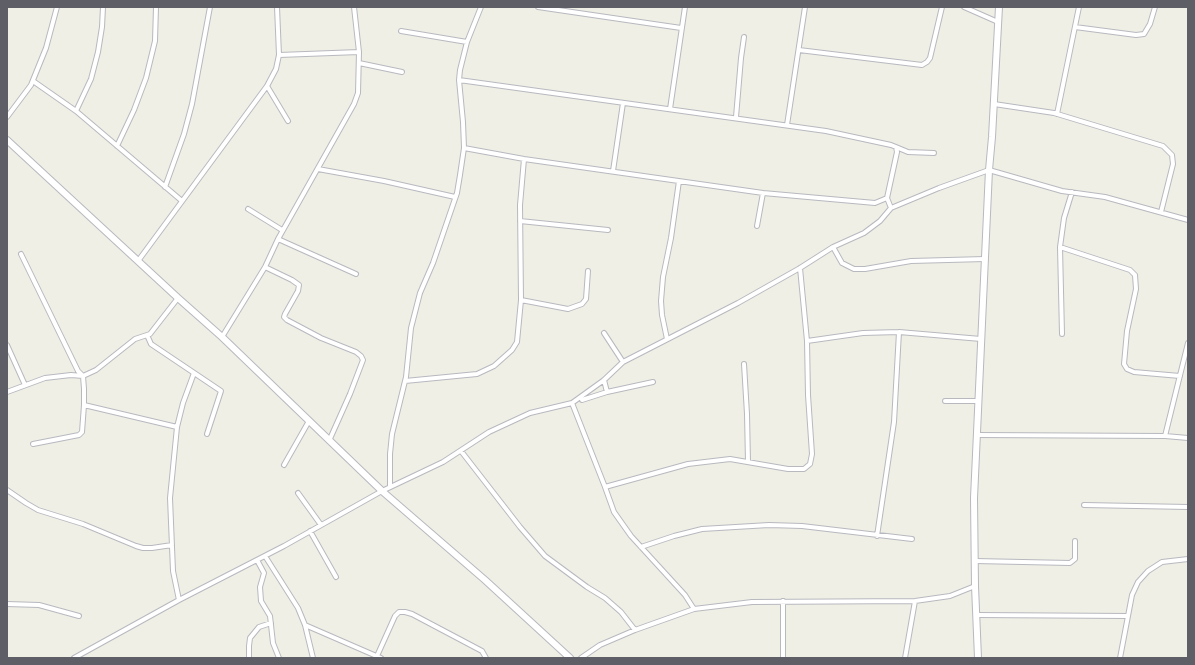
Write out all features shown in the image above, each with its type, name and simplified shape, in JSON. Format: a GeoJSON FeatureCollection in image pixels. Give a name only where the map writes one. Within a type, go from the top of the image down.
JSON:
{"type":"FeatureCollection","features":[{"type":"Feature","properties":{"kind":"street"},"geometry":{"type":"LineString","coordinates":[[7,118],[33,82],[46,48],[58,7]]}},
{"type":"Feature","properties":{"kind":"street"},"geometry":{"type":"LineString","coordinates":[[76,111],[91,79],[99,46],[103,7]]}},
{"type":"Feature","properties":{"kind":"street"},"geometry":{"type":"LineString","coordinates":[[117,146],[134,110],[146,78],[155,41],[156,7]]}},
{"type":"Feature","properties":{"kind":"street"},"geometry":{"type":"LineString","coordinates":[[165,187],[184,134],[192,104],[210,7]]}},
{"type":"Feature","properties":{"kind":"street"},"geometry":{"type":"LineString","coordinates":[[138,261],[267,86],[276,69],[279,55],[277,7]]}},
{"type":"Feature","properties":{"kind":"street"},"geometry":{"type":"LineString","coordinates":[[222,337],[265,267],[282,230],[354,104],[358,93],[359,63],[354,7]]}},
{"type":"Feature","properties":{"kind":"street"},"geometry":{"type":"LineString","coordinates":[[390,487],[390,454],[392,434],[405,381],[411,328],[420,293],[433,263],[455,197],[460,175],[464,148],[459,80],[460,70],[467,42],[481,7]]}},
{"type":"Feature","properties":{"kind":"street"},"geometry":{"type":"LineString","coordinates":[[538,7],[681,28]]}},
{"type":"Feature","properties":{"kind":"street"},"geometry":{"type":"LineString","coordinates":[[670,109],[681,28],[686,7]]}},
{"type":"Feature","properties":{"kind":"street"},"geometry":{"type":"LineString","coordinates":[[787,125],[805,7]]}},
{"type":"Feature","properties":{"kind":"street"},"geometry":{"type":"LineString","coordinates":[[799,50],[922,65],[930,58],[942,7]]}},
{"type":"Feature","properties":{"kind":"street"},"geometry":{"type":"LineString","coordinates":[[964,7],[998,22]]}},
{"type":"Feature","properties":{"kind":"street"},"geometry":{"type":"LineString","coordinates":[[978,658],[974,498],[976,435],[989,170],[999,7]]}},
{"type":"Feature","properties":{"kind":"street"},"geometry":{"type":"LineString","coordinates":[[1057,114],[1079,7]]}},
{"type":"Feature","properties":{"kind":"street"},"geometry":{"type":"LineString","coordinates":[[1075,27],[1136,35],[1144,34],[1148,30],[1155,7]]}},
{"type":"Feature","properties":{"kind":"street"},"geometry":{"type":"LineString","coordinates":[[401,31],[467,42]]}},
{"type":"Feature","properties":{"kind":"street"},"geometry":{"type":"LineString","coordinates":[[736,117],[740,58],[744,37]]}},
{"type":"Feature","properties":{"kind":"street"},"geometry":{"type":"LineString","coordinates":[[279,55],[358,52]]}},
{"type":"Feature","properties":{"kind":"street"},"geometry":{"type":"LineString","coordinates":[[359,63],[402,72]]}},
{"type":"Feature","properties":{"kind":"street"},"geometry":{"type":"LineString","coordinates":[[459,80],[736,117],[826,131],[891,145],[908,152],[934,153]]}},
{"type":"Feature","properties":{"kind":"street"},"geometry":{"type":"LineString","coordinates":[[33,82],[76,111],[182,201]]}},
{"type":"Feature","properties":{"kind":"street"},"geometry":{"type":"LineString","coordinates":[[267,86],[288,121]]}},
{"type":"Feature","properties":{"kind":"street"},"geometry":{"type":"LineString","coordinates":[[613,171],[624,103]]}},
{"type":"Feature","properties":{"kind":"street"},"geometry":{"type":"LineString","coordinates":[[994,104],[1057,114],[1162,146],[1172,155],[1173,164],[1161,212]]}},
{"type":"Feature","properties":{"kind":"street"},"geometry":{"type":"LineString","coordinates":[[7,140],[222,337],[382,491],[485,580],[568,657]]}},
{"type":"Feature","properties":{"kind":"street"},"geometry":{"type":"LineString","coordinates":[[890,208],[887,198],[896,159],[896,147]]}},
{"type":"Feature","properties":{"kind":"street"},"geometry":{"type":"LineString","coordinates":[[464,148],[524,159],[763,193],[875,202],[887,198]]}},
{"type":"Feature","properties":{"kind":"street"},"geometry":{"type":"LineString","coordinates":[[405,381],[477,374],[494,366],[512,350],[517,342],[521,300],[520,205],[524,159]]}},
{"type":"Feature","properties":{"kind":"street"},"geometry":{"type":"LineString","coordinates":[[318,169],[384,181],[455,197]]}},
{"type":"Feature","properties":{"kind":"street"},"geometry":{"type":"LineString","coordinates":[[74,658],[179,600],[265,556],[382,491],[443,462],[489,432],[530,413],[572,403],[604,380],[623,362],[738,303],[800,268],[833,247],[864,233],[880,221],[890,208],[939,188],[989,170],[1062,191],[1105,198],[1188,220]]}},
{"type":"Feature","properties":{"kind":"street"},"geometry":{"type":"LineString","coordinates":[[667,339],[661,301],[663,277],[680,181]]}},
{"type":"Feature","properties":{"kind":"street"},"geometry":{"type":"LineString","coordinates":[[1062,334],[1060,248],[1064,218],[1072,192]]}},
{"type":"Feature","properties":{"kind":"street"},"geometry":{"type":"LineString","coordinates":[[758,226],[763,193]]}},
{"type":"Feature","properties":{"kind":"street"},"geometry":{"type":"LineString","coordinates":[[248,209],[282,230]]}},
{"type":"Feature","properties":{"kind":"street"},"geometry":{"type":"LineString","coordinates":[[520,221],[608,230]]}},
{"type":"Feature","properties":{"kind":"street"},"geometry":{"type":"LineString","coordinates":[[278,239],[356,274]]}},
{"type":"Feature","properties":{"kind":"street"},"geometry":{"type":"LineString","coordinates":[[833,247],[842,263],[854,269],[865,269],[911,261],[985,259]]}},
{"type":"Feature","properties":{"kind":"street"},"geometry":{"type":"LineString","coordinates":[[1060,248],[1130,270],[1135,275],[1136,289],[1127,332],[1124,364],[1128,369],[1134,372],[1180,376]]}},
{"type":"Feature","properties":{"kind":"street"},"geometry":{"type":"LineString","coordinates":[[21,254],[78,370],[83,376],[84,405],[82,432],[79,435],[33,444]]}},
{"type":"Feature","properties":{"kind":"street"},"geometry":{"type":"LineString","coordinates":[[265,267],[299,285],[298,290],[285,314],[284,317],[287,320],[321,338],[356,352],[363,360],[329,441]]}},
{"type":"Feature","properties":{"kind":"street"},"geometry":{"type":"LineString","coordinates":[[605,487],[688,464],[730,459],[788,469],[804,469],[810,464],[812,454],[808,395],[807,341],[800,268]]}},
{"type":"Feature","properties":{"kind":"street"},"geometry":{"type":"LineString","coordinates":[[521,300],[568,309],[582,304],[586,299],[588,271]]}},
{"type":"Feature","properties":{"kind":"street"},"geometry":{"type":"LineString","coordinates":[[7,392],[45,378],[71,375],[83,376],[96,370],[135,339],[150,334],[178,298]]}},
{"type":"Feature","properties":{"kind":"street"},"geometry":{"type":"LineString","coordinates":[[807,341],[863,333],[899,332],[981,338]]}},
{"type":"Feature","properties":{"kind":"street"},"geometry":{"type":"LineString","coordinates":[[877,536],[894,422],[899,332]]}},
{"type":"Feature","properties":{"kind":"street"},"geometry":{"type":"LineString","coordinates":[[604,333],[623,362]]}},
{"type":"Feature","properties":{"kind":"street"},"geometry":{"type":"LineString","coordinates":[[147,336],[151,344],[221,391],[207,434]]}},
{"type":"Feature","properties":{"kind":"street"},"geometry":{"type":"LineString","coordinates":[[1165,436],[1188,343]]}},
{"type":"Feature","properties":{"kind":"street"},"geometry":{"type":"LineString","coordinates":[[7,345],[25,385]]}},
{"type":"Feature","properties":{"kind":"street"},"geometry":{"type":"LineString","coordinates":[[744,364],[748,462]]}},
{"type":"Feature","properties":{"kind":"street"},"geometry":{"type":"LineString","coordinates":[[179,600],[173,571],[170,498],[177,427],[183,403],[194,373]]}},
{"type":"Feature","properties":{"kind":"street"},"geometry":{"type":"LineString","coordinates":[[604,380],[607,392]]}},
{"type":"Feature","properties":{"kind":"street"},"geometry":{"type":"LineString","coordinates":[[582,400],[607,392],[653,382]]}},
{"type":"Feature","properties":{"kind":"street"},"geometry":{"type":"LineString","coordinates":[[945,401],[978,401]]}},
{"type":"Feature","properties":{"kind":"street"},"geometry":{"type":"LineString","coordinates":[[572,403],[614,512],[640,547],[685,595],[694,609]]}},
{"type":"Feature","properties":{"kind":"street"},"geometry":{"type":"LineString","coordinates":[[84,405],[177,427]]}},
{"type":"Feature","properties":{"kind":"street"},"geometry":{"type":"LineString","coordinates":[[284,465],[309,421]]}},
{"type":"Feature","properties":{"kind":"street"},"geometry":{"type":"LineString","coordinates":[[976,435],[1165,436],[1188,438]]}},
{"type":"Feature","properties":{"kind":"street"},"geometry":{"type":"LineString","coordinates":[[461,451],[520,527],[545,556],[587,587],[605,598],[621,612],[635,630]]}},
{"type":"Feature","properties":{"kind":"street"},"geometry":{"type":"LineString","coordinates":[[7,490],[26,504],[38,510],[83,524],[136,546],[152,548],[172,546]]}},
{"type":"Feature","properties":{"kind":"street"},"geometry":{"type":"LineString","coordinates":[[298,493],[321,525]]}},
{"type":"Feature","properties":{"kind":"street"},"geometry":{"type":"LineString","coordinates":[[1084,505],[1188,507]]}},
{"type":"Feature","properties":{"kind":"street"},"geometry":{"type":"LineString","coordinates":[[640,547],[702,529],[769,525],[802,526],[912,539]]}},
{"type":"Feature","properties":{"kind":"street"},"geometry":{"type":"LineString","coordinates":[[310,531],[336,577]]}},
{"type":"Feature","properties":{"kind":"street"},"geometry":{"type":"LineString","coordinates":[[975,562],[1072,562],[1075,559],[1075,541]]}},
{"type":"Feature","properties":{"kind":"street"},"geometry":{"type":"LineString","coordinates":[[265,556],[298,608],[305,625],[313,658]]}},
{"type":"Feature","properties":{"kind":"street"},"geometry":{"type":"LineString","coordinates":[[1120,658],[1132,595],[1138,582],[1148,571],[1162,562],[1188,559]]}},
{"type":"Feature","properties":{"kind":"street"},"geometry":{"type":"LineString","coordinates":[[257,560],[264,573],[260,587],[261,601],[270,616],[273,643],[279,658]]}},
{"type":"Feature","properties":{"kind":"street"},"geometry":{"type":"LineString","coordinates":[[581,658],[600,645],[635,630],[694,609],[752,602],[915,600],[950,596],[975,586]]}},
{"type":"Feature","properties":{"kind":"street"},"geometry":{"type":"LineString","coordinates":[[905,658],[915,600]]}},
{"type":"Feature","properties":{"kind":"street"},"geometry":{"type":"LineString","coordinates":[[783,601],[784,658]]}},
{"type":"Feature","properties":{"kind":"street"},"geometry":{"type":"LineString","coordinates":[[7,604],[39,605],[79,616]]}},
{"type":"Feature","properties":{"kind":"street"},"geometry":{"type":"LineString","coordinates":[[305,625],[376,657],[395,616],[399,612],[405,612],[412,614],[482,651],[486,658]]}},
{"type":"Feature","properties":{"kind":"street"},"geometry":{"type":"LineString","coordinates":[[976,615],[1128,616]]}},
{"type":"Feature","properties":{"kind":"street"},"geometry":{"type":"LineString","coordinates":[[249,658],[250,638],[259,627],[271,623]]}}]}
